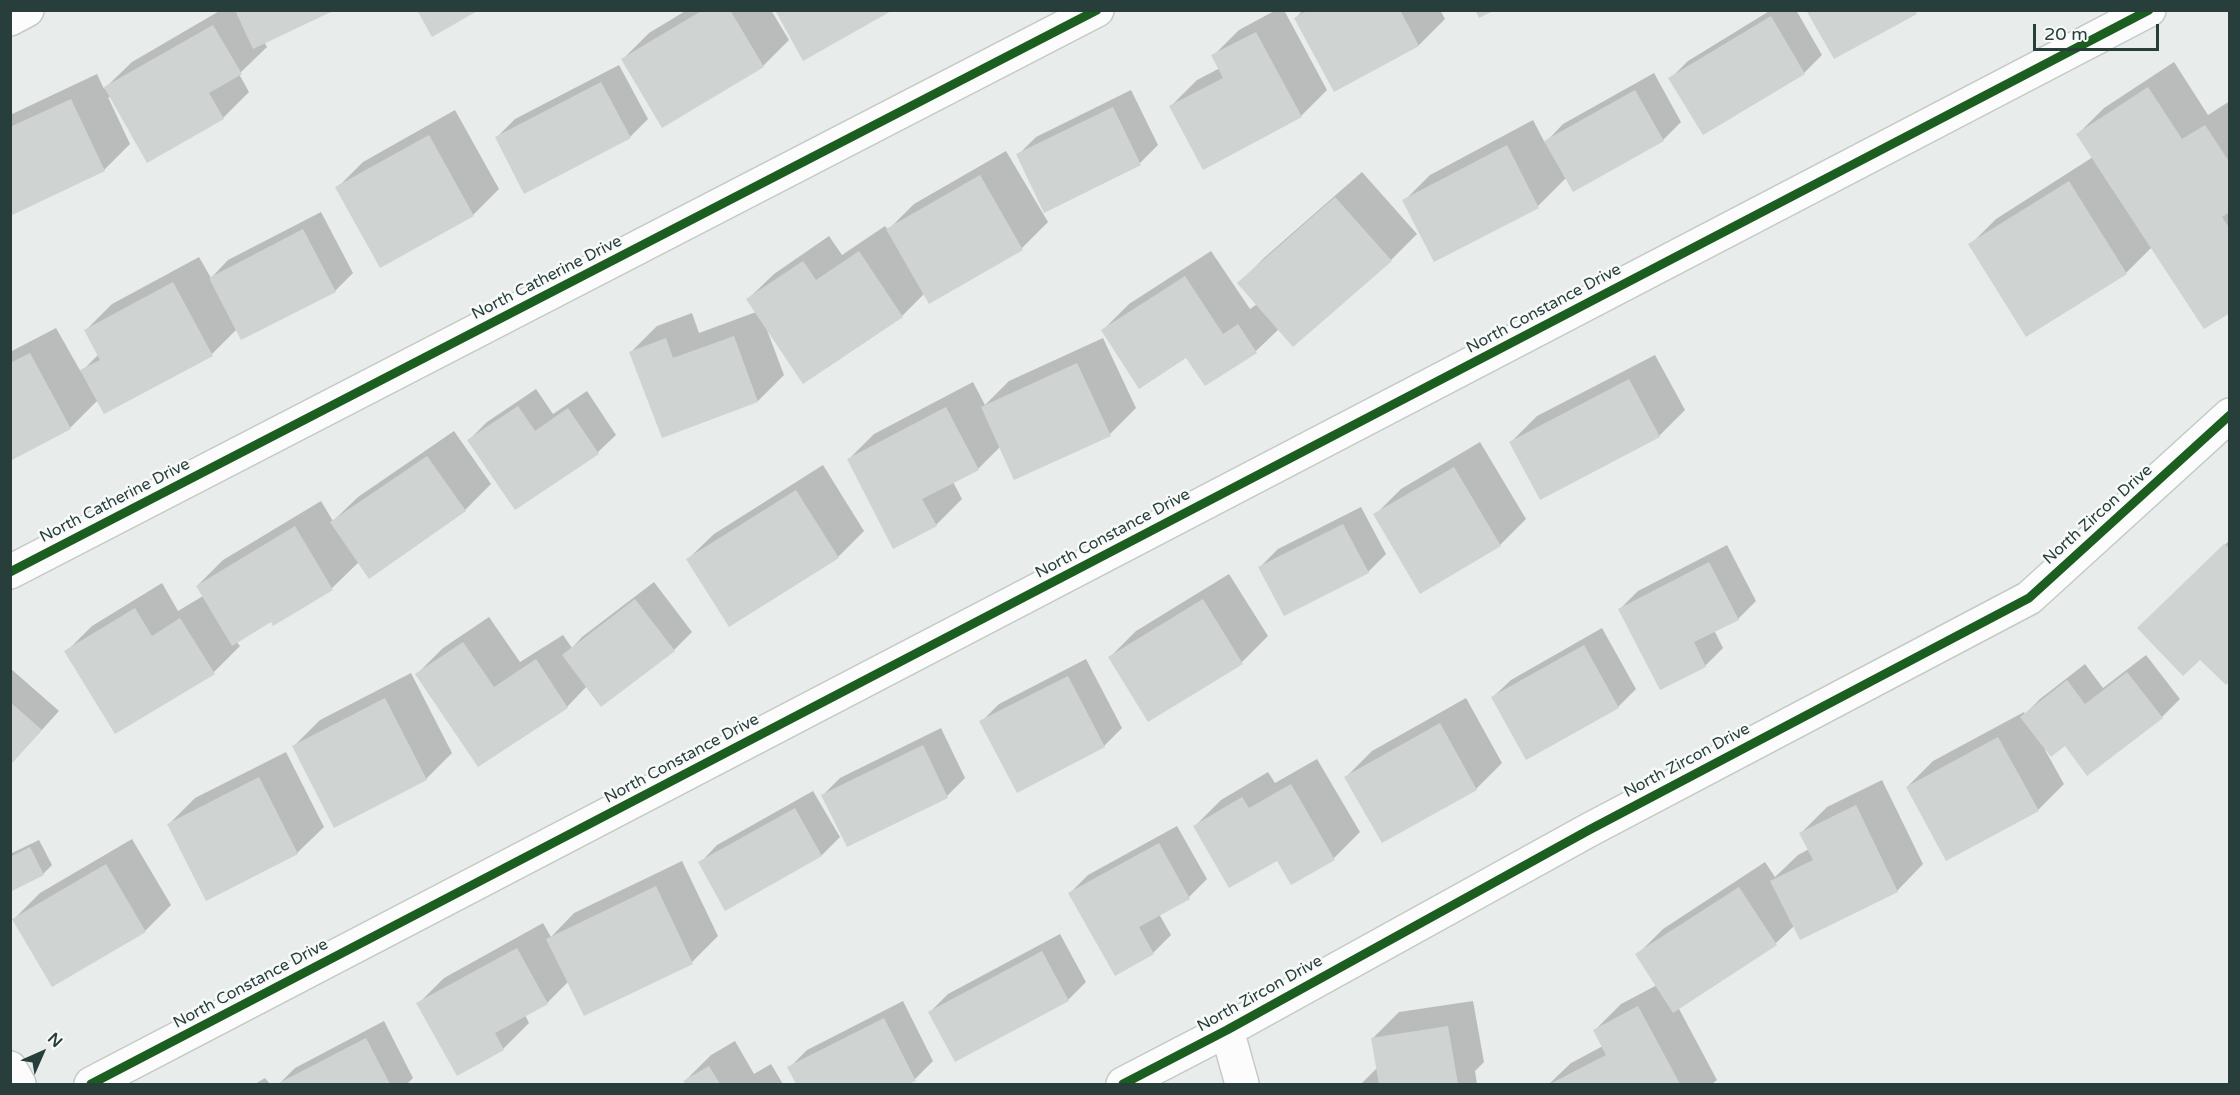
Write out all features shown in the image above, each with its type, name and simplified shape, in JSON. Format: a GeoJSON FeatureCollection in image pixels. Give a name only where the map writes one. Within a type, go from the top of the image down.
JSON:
{"type":"FeatureCollection","features":[{"type":"Feature","properties":{"kind":"street"},"geometry":{"type":"LineString","coordinates":[[10,19],[27,10]]}},
{"type":"Feature","properties":{"kind":"street","name":"North Catherine Drive"},"geometry":{"type":"LineString","coordinates":[[10,572],[1097,10]]}},
{"type":"Feature","properties":{"kind":"street","name":"North Constance Drive"},"geometry":{"type":"LineString","coordinates":[[91,1084],[2149,10]]}},
{"type":"Feature","properties":{"kind":"street","name":"North Zircon Drive"},"geometry":{"type":"LineString","coordinates":[[1122,1084],[1227,1030],[1589,830],[2029,598],[2229,415]]}},
{"type":"Feature","properties":{"kind":"street"},"geometry":{"type":"LineString","coordinates":[[1227,1030],[1242,1084]]}},
{"type":"Feature","properties":{"kind":"street"},"geometry":{"type":"LineString","coordinates":[[10,1068],[19,1084]]}},
{"type":"Feature","properties":{"kind":"building"},"geometry":{"type":"Polygon","coordinates":[[[235,10],[335,10],[253,49],[235,10]]]}},
{"type":"Feature","properties":{"kind":"building"},"geometry":{"type":"Polygon","coordinates":[[[417,10],[479,10],[432,37],[417,10]]]}},
{"type":"Feature","properties":{"kind":"building"},"geometry":{"type":"Polygon","coordinates":[[[703,10],[730,10],[764,67],[662,128],[621,59],[703,10]]]}},
{"type":"Feature","properties":{"kind":"building"},"geometry":{"type":"Polygon","coordinates":[[[775,10],[893,10],[803,61],[775,10]]]}},
{"type":"Feature","properties":{"kind":"building"},"geometry":{"type":"Polygon","coordinates":[[[1308,10],[1400,10],[1419,46],[1334,92],[1294,18],[1308,10]]]}},
{"type":"Feature","properties":{"kind":"building"},"geometry":{"type":"Polygon","coordinates":[[[1475,10],[1495,10],[1479,18],[1475,10]]]}},
{"type":"Feature","properties":{"kind":"building"},"geometry":{"type":"Polygon","coordinates":[[[1806,10],[1915,10],[1917,14],[1834,59],[1806,10]]]}},
{"type":"Feature","properties":{"kind":"building"},"geometry":{"type":"Polygon","coordinates":[[[1771,16],[1805,74],[1703,135],[1668,78],[1771,16]]]}},
{"type":"Feature","properties":{"kind":"building"},"geometry":{"type":"Polygon","coordinates":[[[213,25],[242,74],[209,93],[224,119],[147,163],[104,87],[213,25]]]}},
{"type":"Feature","properties":{"kind":"building"},"geometry":{"type":"Polygon","coordinates":[[[1256,32],[1302,117],[1203,170],[1169,106],[1223,78],[1211,55],[1256,32]]]}},
{"type":"Feature","properties":{"kind":"building"},"geometry":{"type":"Polygon","coordinates":[[[601,82],[631,138],[524,194],[495,137],[601,82]]]}},
{"type":"Feature","properties":{"kind":"building"},"geometry":{"type":"Polygon","coordinates":[[[2148,87],[2182,139],[2205,125],[2230,163],[2230,212],[2222,217],[2230,229],[2230,313],[2204,329],[2076,134],[2148,87]]]}},
{"type":"Feature","properties":{"kind":"building"},"geometry":{"type":"Polygon","coordinates":[[[1635,90],[1664,141],[1573,192],[1544,141],[1635,90]]]}},
{"type":"Feature","properties":{"kind":"building"},"geometry":{"type":"Polygon","coordinates":[[[71,99],[105,171],[10,216],[10,127],[71,99]]]}},
{"type":"Feature","properties":{"kind":"building"},"geometry":{"type":"Polygon","coordinates":[[[1113,107],[1141,165],[1044,213],[1016,154],[1113,107]]]}},
{"type":"Feature","properties":{"kind":"building"},"geometry":{"type":"Polygon","coordinates":[[[429,135],[474,216],[380,268],[335,187],[429,135]]]}},
{"type":"Feature","properties":{"kind":"building"},"geometry":{"type":"Polygon","coordinates":[[[1507,145],[1539,208],[1434,262],[1402,200],[1507,145]]]}},
{"type":"Feature","properties":{"kind":"building"},"geometry":{"type":"Polygon","coordinates":[[[980,175],[1023,250],[929,304],[886,229],[980,175]]]}},
{"type":"Feature","properties":{"kind":"building"},"geometry":{"type":"Polygon","coordinates":[[[2069,181],[2127,274],[2026,337],[1968,244],[2069,181]]]}},
{"type":"Feature","properties":{"kind":"building"},"geometry":{"type":"Polygon","coordinates":[[[1335,197],[1392,261],[1293,347],[1237,283],[1335,197]]]}},
{"type":"Feature","properties":{"kind":"building"},"geometry":{"type":"Polygon","coordinates":[[[303,229],[336,292],[241,340],[209,278],[303,229]]]}},
{"type":"Feature","properties":{"kind":"building"},"geometry":{"type":"Polygon","coordinates":[[[859,251],[903,317],[803,384],[746,299],[803,261],[816,280],[859,251]]]}},
{"type":"Feature","properties":{"kind":"building"},"geometry":{"type":"Polygon","coordinates":[[[1185,276],[1223,334],[1238,324],[1257,353],[1205,386],[1186,358],[1139,389],[1101,330],[1185,276]]]}},
{"type":"Feature","properties":{"kind":"building"},"geometry":{"type":"Polygon","coordinates":[[[173,282],[213,356],[104,414],[80,370],[100,360],[84,330],[173,282]]]}},
{"type":"Feature","properties":{"kind":"building"},"geometry":{"type":"Polygon","coordinates":[[[734,336],[758,402],[662,438],[629,352],[666,338],[673,358],[734,336]]]}},
{"type":"Feature","properties":{"kind":"building"},"geometry":{"type":"Polygon","coordinates":[[[30,353],[71,429],[10,461],[10,363],[30,353]]]}},
{"type":"Feature","properties":{"kind":"building"},"geometry":{"type":"Polygon","coordinates":[[[1077,363],[1111,436],[1014,480],[981,407],[1077,363]]]}},
{"type":"Feature","properties":{"kind":"building"},"geometry":{"type":"Polygon","coordinates":[[[1629,379],[1660,437],[1540,500],[1509,442],[1629,379]]]}},
{"type":"Feature","properties":{"kind":"building"},"geometry":{"type":"Polygon","coordinates":[[[518,406],[535,431],[568,408],[599,454],[515,510],[467,440],[518,406]]]}},
{"type":"Feature","properties":{"kind":"building"},"geometry":{"type":"Polygon","coordinates":[[[946,407],[979,470],[922,499],[937,526],[893,549],[847,459],[946,407]]]}},
{"type":"Feature","properties":{"kind":"building"},"geometry":{"type":"Polygon","coordinates":[[[427,456],[466,511],[369,579],[330,522],[427,456]]]}},
{"type":"Feature","properties":{"kind":"building"},"geometry":{"type":"Polygon","coordinates":[[[1454,467],[1501,546],[1420,594],[1373,514],[1454,467]]]}},
{"type":"Feature","properties":{"kind":"building"},"geometry":{"type":"Polygon","coordinates":[[[796,490],[839,558],[729,627],[686,559],[796,490]]]}},
{"type":"Feature","properties":{"kind":"building"},"geometry":{"type":"Polygon","coordinates":[[[1343,524],[1369,573],[1284,616],[1258,567],[1343,524]]]}},
{"type":"Feature","properties":{"kind":"building"},"geometry":{"type":"Polygon","coordinates":[[[295,526],[333,590],[273,626],[271,622],[232,646],[196,586],[295,526]]]}},
{"type":"Feature","properties":{"kind":"building"},"geometry":{"type":"Polygon","coordinates":[[[2224,544],[2230,549],[2230,681],[2226,685],[2200,660],[2183,676],[2137,628],[2224,544]]]}},
{"type":"Feature","properties":{"kind":"building"},"geometry":{"type":"Polygon","coordinates":[[[1709,562],[1739,620],[1694,642],[1706,667],[1660,690],[1618,609],[1709,562]]]}},
{"type":"Feature","properties":{"kind":"building"},"geometry":{"type":"Polygon","coordinates":[[[635,599],[675,651],[601,707],[562,655],[635,599]]]}},
{"type":"Feature","properties":{"kind":"building"},"geometry":{"type":"Polygon","coordinates":[[[1203,599],[1243,664],[1148,722],[1108,657],[1203,599]]]}},
{"type":"Feature","properties":{"kind":"building"},"geometry":{"type":"Polygon","coordinates":[[[135,608],[152,636],[180,618],[215,674],[115,734],[64,651],[135,608]]]}},
{"type":"Feature","properties":{"kind":"building"},"geometry":{"type":"Polygon","coordinates":[[[463,642],[494,687],[536,659],[568,708],[478,767],[415,674],[463,642]]]}},
{"type":"Feature","properties":{"kind":"building"},"geometry":{"type":"Polygon","coordinates":[[[1584,645],[1619,708],[1526,760],[1491,697],[1584,645]]]}},
{"type":"Feature","properties":{"kind":"building"},"geometry":{"type":"Polygon","coordinates":[[[2127,672],[2163,718],[2087,776],[2065,746],[2051,757],[2020,717],[2067,680],[2085,704],[2127,672]]]}},
{"type":"Feature","properties":{"kind":"building"},"geometry":{"type":"Polygon","coordinates":[[[1068,676],[1105,747],[1017,793],[979,721],[1068,676]]]}},
{"type":"Feature","properties":{"kind":"building"},"geometry":{"type":"Polygon","coordinates":[[[385,698],[427,780],[334,828],[292,746],[385,698]]]}},
{"type":"Feature","properties":{"kind":"building"},"geometry":{"type":"Polygon","coordinates":[[[10,702],[42,730],[10,765],[10,702]]]}},
{"type":"Feature","properties":{"kind":"building"},"geometry":{"type":"Polygon","coordinates":[[[1440,723],[1477,790],[1382,843],[1344,777],[1440,723]]]}},
{"type":"Feature","properties":{"kind":"building"},"geometry":{"type":"Polygon","coordinates":[[[1998,737],[2039,811],[1946,861],[1906,787],[1998,737]]]}},
{"type":"Feature","properties":{"kind":"building"},"geometry":{"type":"Polygon","coordinates":[[[923,745],[948,798],[847,847],[821,795],[923,745]]]}},
{"type":"Feature","properties":{"kind":"building"},"geometry":{"type":"Polygon","coordinates":[[[259,777],[298,854],[206,901],[167,824],[259,777]]]}},
{"type":"Feature","properties":{"kind":"building"},"geometry":{"type":"Polygon","coordinates":[[[1291,784],[1335,860],[1291,885],[1277,861],[1229,888],[1193,826],[1242,797],[1249,808],[1291,784]]]}},
{"type":"Feature","properties":{"kind":"building"},"geometry":{"type":"Polygon","coordinates":[[[1856,805],[1898,892],[1800,940],[1770,881],[1813,860],[1799,833],[1856,805]]]}},
{"type":"Feature","properties":{"kind":"building"},"geometry":{"type":"Polygon","coordinates":[[[795,808],[822,856],[725,911],[698,862],[795,808]]]}},
{"type":"Feature","properties":{"kind":"building"},"geometry":{"type":"Polygon","coordinates":[[[1159,843],[1190,899],[1139,927],[1154,954],[1115,976],[1068,893],[1159,843]]]}},
{"type":"Feature","properties":{"kind":"building"},"geometry":{"type":"Polygon","coordinates":[[[30,847],[44,875],[10,892],[10,857],[30,847]]]}},
{"type":"Feature","properties":{"kind":"building"},"geometry":{"type":"Polygon","coordinates":[[[106,864],[146,932],[52,987],[12,919],[106,864]]]}},
{"type":"Feature","properties":{"kind":"building"},"geometry":{"type":"Polygon","coordinates":[[[656,886],[693,964],[584,1016],[546,939],[656,886]]]}},
{"type":"Feature","properties":{"kind":"building"},"geometry":{"type":"Polygon","coordinates":[[[1739,887],[1777,945],[1673,1013],[1635,954],[1739,887]]]}},
{"type":"Feature","properties":{"kind":"building"},"geometry":{"type":"Polygon","coordinates":[[[517,948],[548,1004],[495,1033],[504,1050],[457,1076],[416,1003],[517,948]]]}},
{"type":"Feature","properties":{"kind":"building"},"geometry":{"type":"Polygon","coordinates":[[[1042,951],[1069,1001],[955,1062],[928,1012],[1042,951]]]}},
{"type":"Feature","properties":{"kind":"building"},"geometry":{"type":"Polygon","coordinates":[[[1638,1006],[1680,1084],[1550,1084],[1606,1055],[1593,1030],[1638,1006]]]}},
{"type":"Feature","properties":{"kind":"building"},"geometry":{"type":"Polygon","coordinates":[[[884,1018],[916,1081],[908,1084],[796,1084],[787,1067],[884,1018]]]}},
{"type":"Feature","properties":{"kind":"building"},"geometry":{"type":"Polygon","coordinates":[[[1448,1026],[1458,1084],[1379,1084],[1371,1038],[1448,1026]]]}},
{"type":"Feature","properties":{"kind":"building"},"geometry":{"type":"Polygon","coordinates":[[[366,1038],[390,1084],[277,1084],[366,1038]]]}},
{"type":"Feature","properties":{"kind":"building"},"geometry":{"type":"Polygon","coordinates":[[[709,1066],[720,1084],[686,1084],[683,1081],[709,1066]]]}},
{"type":"Feature","properties":{"kind":"cycle path"},"geometry":{"type":"LineString","coordinates":[[10,572],[1097,10]]}},
{"type":"Feature","properties":{"kind":"cycle path"},"geometry":{"type":"LineString","coordinates":[[91,1084],[2149,10]]}},
{"type":"Feature","properties":{"kind":"cycle path"},"geometry":{"type":"LineString","coordinates":[[1123,1084],[1227,1030],[1589,830],[2029,598],[2230,415]]}}]}
